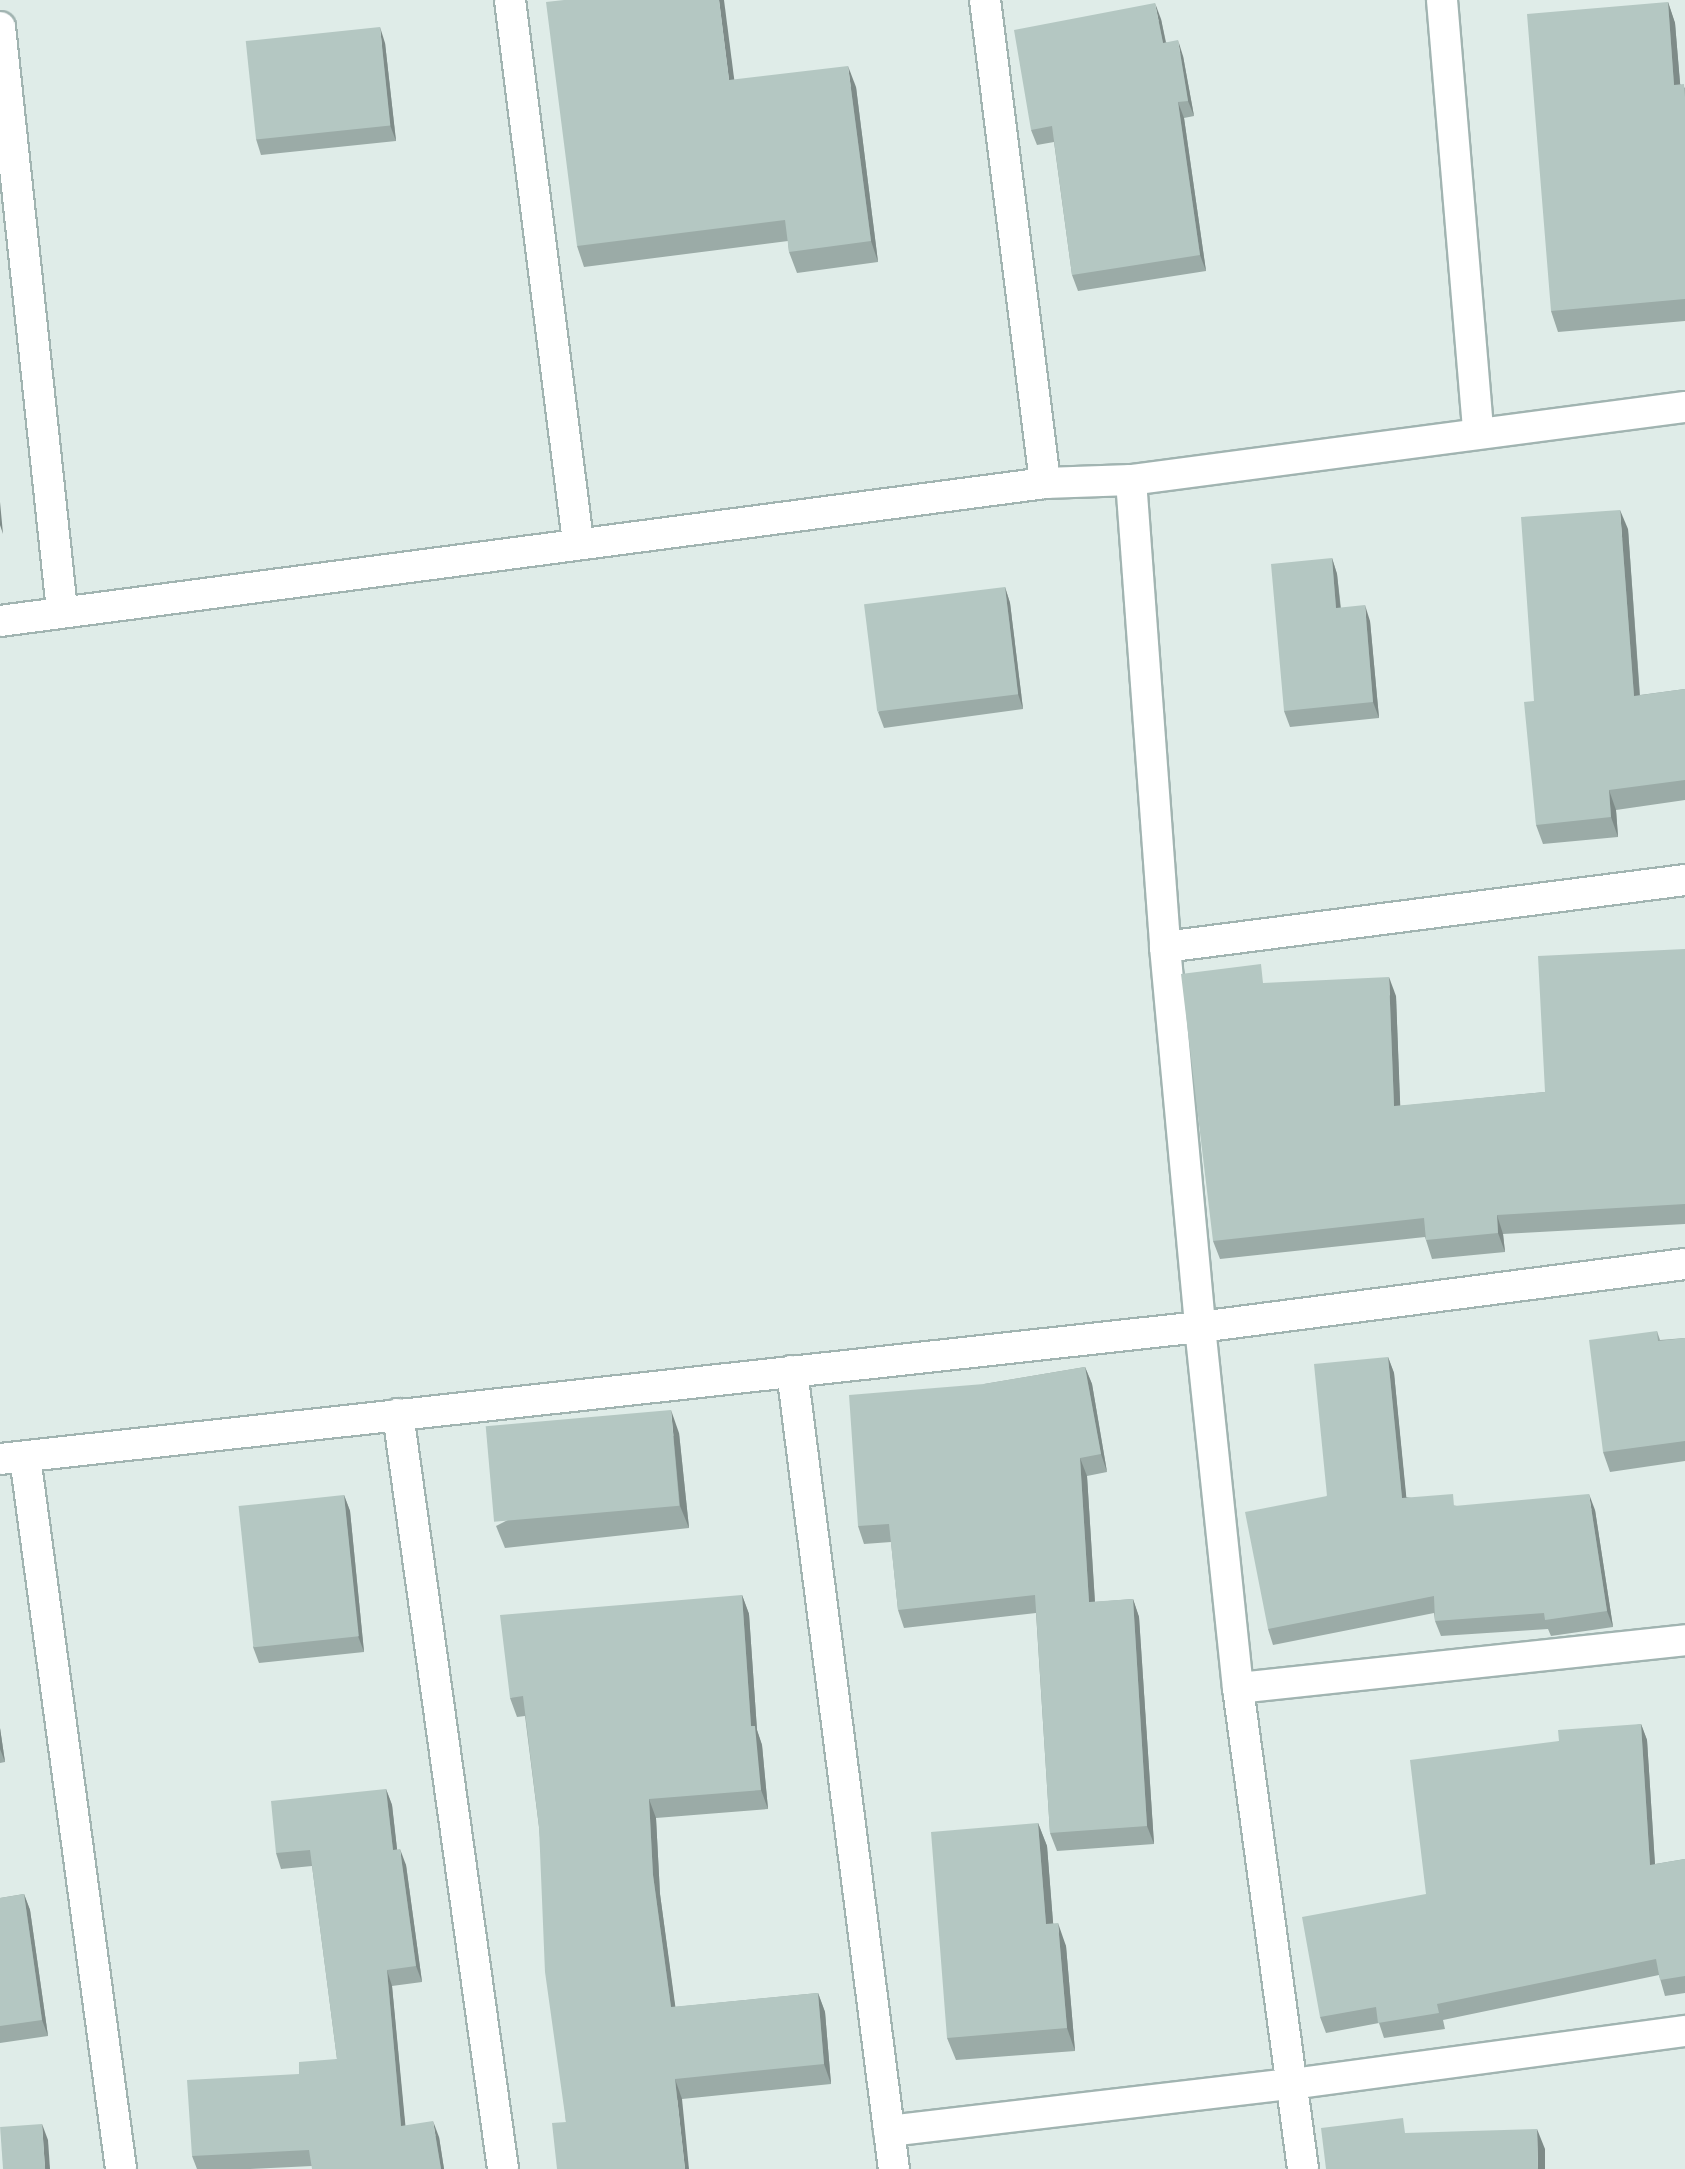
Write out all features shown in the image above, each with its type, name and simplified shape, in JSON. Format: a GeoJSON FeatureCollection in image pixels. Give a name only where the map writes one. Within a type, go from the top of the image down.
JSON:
{"type":"FeatureCollection","features":[{"type":"Feature","properties":{"kind":"street"},"geometry":{"type":"LineString","coordinates":[[510,0],[578,542]]}},
{"type":"Feature","properties":{"kind":"street"},"geometry":{"type":"LineString","coordinates":[[984,0],[1044,483]]}},
{"type":"Feature","properties":{"kind":"street"},"geometry":{"type":"LineString","coordinates":[[1442,0],[1478,434]]}},
{"type":"Feature","properties":{"kind":"street"},"geometry":{"type":"LineString","coordinates":[[0,27],[62,610]]}},
{"type":"Feature","properties":{"kind":"street"},"geometry":{"type":"LineString","coordinates":[[0,621],[578,542],[1044,483],[1131,480],[1685,407]]}},
{"type":"Feature","properties":{"kind":"street"},"geometry":{"type":"LineString","coordinates":[[1131,480],[1166,948],[1200,1327],[1238,1688],[1303,2169]]}},
{"type":"Feature","properties":{"kind":"street"},"geometry":{"type":"LineString","coordinates":[[1166,948],[1685,880]]}},
{"type":"Feature","properties":{"kind":"street"},"geometry":{"type":"LineString","coordinates":[[121,2169],[13,1458],[1200,1327],[1685,1264]]}},
{"type":"Feature","properties":{"kind":"street"},"geometry":{"type":"LineString","coordinates":[[792,1371],[894,2169]]}},
{"type":"Feature","properties":{"kind":"street"},"geometry":{"type":"LineString","coordinates":[[398,1414],[504,2169]]}},
{"type":"Feature","properties":{"kind":"street"},"geometry":{"type":"LineString","coordinates":[[1238,1688],[1685,1640]]}},
{"type":"Feature","properties":{"kind":"street"},"geometry":{"type":"LineString","coordinates":[[889,2130],[1292,2084],[1685,2032]]}},
{"type":"Feature","properties":{"kind":"building"},"geometry":{"type":"Polygon","coordinates":[[[719,0],[729,80],[848,66],[871,241],[789,252],[785,220],[577,246],[546,2],[719,0]]]}},
{"type":"Feature","properties":{"kind":"building"},"geometry":{"type":"Polygon","coordinates":[[[1668,2],[1674,85],[1684,84],[1685,97],[1685,299],[1551,311],[1527,14],[1668,2]]]}},
{"type":"Feature","properties":{"kind":"building"},"geometry":{"type":"Polygon","coordinates":[[[1155,3],[1163,43],[1178,40],[1188,101],[1178,102],[1200,255],[1072,275],[1052,126],[1031,130],[1014,30],[1155,3]]]}},
{"type":"Feature","properties":{"kind":"building"},"geometry":{"type":"Polygon","coordinates":[[[380,27],[390,125],[256,140],[246,41],[380,27]]]}},
{"type":"Feature","properties":{"kind":"building"},"geometry":{"type":"Polygon","coordinates":[[[1620,510],[1634,696],[1685,689],[1685,780],[1609,790],[1611,817],[1536,825],[1524,702],[1534,701],[1521,517],[1620,510]]]}},
{"type":"Feature","properties":{"kind":"building"},"geometry":{"type":"Polygon","coordinates":[[[1332,558],[1336,608],[1365,605],[1373,702],[1284,711],[1271,564],[1332,558]]]}},
{"type":"Feature","properties":{"kind":"building"},"geometry":{"type":"Polygon","coordinates":[[[1005,587],[1018,694],[877,712],[864,604],[1005,587]]]}},
{"type":"Feature","properties":{"kind":"building"},"geometry":{"type":"Polygon","coordinates":[[[1685,949],[1685,1204],[1497,1215],[1498,1233],[1426,1240],[1424,1218],[1213,1241],[1181,974],[1261,964],[1263,983],[1389,977],[1394,1106],[1545,1092],[1538,956],[1685,949]]]}},
{"type":"Feature","properties":{"kind":"building"},"geometry":{"type":"Polygon","coordinates":[[[1657,1331],[1658,1341],[1685,1338],[1685,1441],[1603,1452],[1589,1340],[1657,1331]]]}},
{"type":"Feature","properties":{"kind":"building"},"geometry":{"type":"Polygon","coordinates":[[[1388,1357],[1402,1498],[1453,1494],[1454,1506],[1589,1494],[1607,1611],[1545,1620],[1544,1613],[1435,1621],[1434,1596],[1268,1629],[1245,1512],[1327,1496],[1314,1364],[1388,1357]]]}},
{"type":"Feature","properties":{"kind":"building"},"geometry":{"type":"Polygon","coordinates":[[[1085,1367],[1101,1454],[1080,1458],[1089,1602],[1133,1599],[1147,1826],[1050,1833],[1035,1595],[898,1610],[889,1524],[858,1526],[849,1395],[984,1384],[1085,1367]]]}},
{"type":"Feature","properties":{"kind":"building"},"geometry":{"type":"Polygon","coordinates":[[[671,1410],[679,1506],[494,1522],[486,1426],[671,1410]]]}},
{"type":"Feature","properties":{"kind":"building"},"geometry":{"type":"Polygon","coordinates":[[[344,1495],[359,1636],[253,1647],[239,1506],[344,1495]]]}},
{"type":"Feature","properties":{"kind":"building"},"geometry":{"type":"Polygon","coordinates":[[[742,1595],[751,1726],[755,1726],[761,1790],[649,1799],[653,1875],[671,2007],[818,1993],[824,2064],[675,2079],[685,2169],[557,2169],[552,2123],[566,2122],[545,1972],[539,1827],[523,1696],[510,1698],[500,1615],[742,1595]]]}},
{"type":"Feature","properties":{"kind":"building"},"geometry":{"type":"Polygon","coordinates":[[[1641,1724],[1650,1865],[1685,1859],[1685,1976],[1660,1980],[1656,1959],[1437,2004],[1439,2013],[1378,2023],[1376,2007],[1320,2017],[1302,1917],[1426,1894],[1410,1760],[1559,1741],[1558,1730],[1641,1724]]]}},
{"type":"Feature","properties":{"kind":"building"},"geometry":{"type":"Polygon","coordinates":[[[386,1789],[393,1850],[400,1849],[416,1966],[387,1970],[401,2126],[433,2121],[441,2169],[312,2169],[309,2150],[192,2156],[187,2080],[299,2074],[299,2062],[337,2059],[310,1850],[276,1853],[271,1801],[386,1789]]]}},
{"type":"Feature","properties":{"kind":"building"},"geometry":{"type":"Polygon","coordinates":[[[1038,1823],[1046,1924],[1058,1923],[1067,2028],[947,2038],[931,1832],[1038,1823]]]}},
{"type":"Feature","properties":{"kind":"building"},"geometry":{"type":"Polygon","coordinates":[[[24,1894],[42,2020],[0,2026],[0,1898],[24,1894]]]}},
{"type":"Feature","properties":{"kind":"building"},"geometry":{"type":"Polygon","coordinates":[[[1403,2118],[1405,2133],[1537,2129],[1538,2169],[1326,2169],[1321,2128],[1403,2118]]]}},
{"type":"Feature","properties":{"kind":"building"},"geometry":{"type":"Polygon","coordinates":[[[42,2124],[45,2169],[3,2169],[0,2127],[42,2124]]]}}]}
